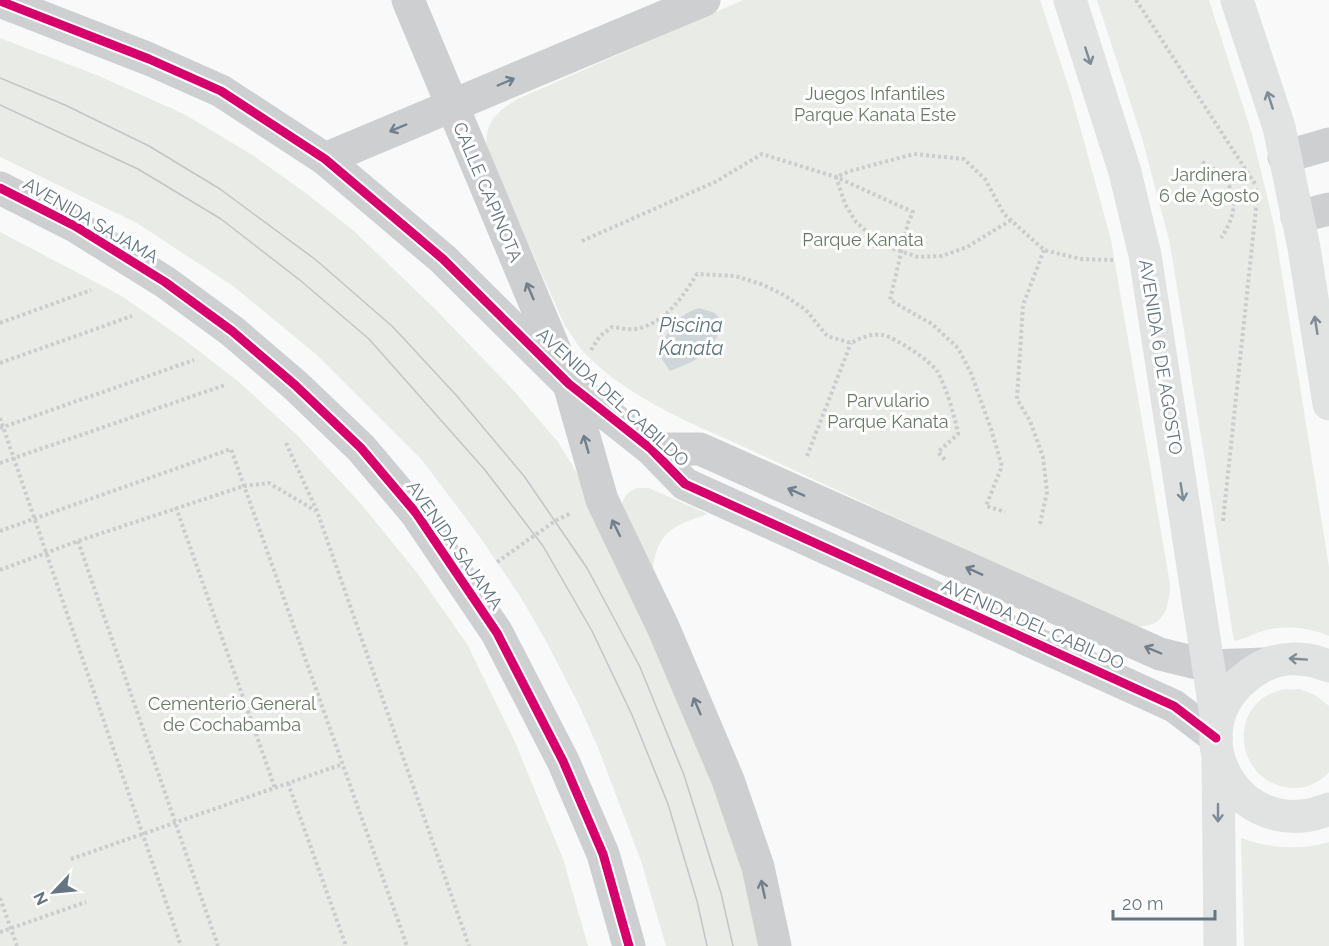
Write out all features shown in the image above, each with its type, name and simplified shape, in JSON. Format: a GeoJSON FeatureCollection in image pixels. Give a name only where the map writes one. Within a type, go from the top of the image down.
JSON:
{"type":"FeatureCollection","features":[{"type":"Feature","properties":{"kind":"main road","name":"AVENIDA 6 DE AGOSTO"},"geometry":{"type":"LineString","coordinates":[[1070,0],[1125,172],[1145,255],[1209,666],[1217,738],[1220,946]]}},
{"type":"Feature","properties":{"kind":"main road"},"geometry":{"type":"LineString","coordinates":[[1237,0],[1279,127],[1329,404]]}},
{"type":"Feature","properties":{"kind":"main road"},"geometry":{"type":"LineString","coordinates":[[1329,666],[1293,658],[1266,664],[1244,677],[1227,696],[1217,738],[1225,775],[1243,797],[1263,810],[1295,817],[1312,815],[1329,809]]}},
{"type":"Feature","properties":{"kind":"street","name":"CALLE CAPINOTA"},"geometry":{"type":"LineString","coordinates":[[408,0],[568,384]]}},
{"type":"Feature","properties":{"kind":"street"},"geometry":{"type":"LineString","coordinates":[[325,159],[704,0]]}},
{"type":"Feature","properties":{"kind":"street","name":"AVENIDA DEL CABILDO"},"geometry":{"type":"LineString","coordinates":[[0,1],[149,59],[222,91],[325,159],[443,259],[568,384],[651,449],[685,484],[1174,706],[1217,738]]}},
{"type":"Feature","properties":{"kind":"street"},"geometry":{"type":"LineString","coordinates":[[1284,157],[1329,144]]}},
{"type":"Feature","properties":{"kind":"street","name":"AVENIDA SAJAMA"},"geometry":{"type":"LineString","coordinates":[[0,188],[85,232],[165,282],[232,331],[295,385],[361,448],[417,513],[497,633],[563,761],[603,854],[629,946]]}},
{"type":"Feature","properties":{"kind":"street"},"geometry":{"type":"LineString","coordinates":[[1297,217],[1329,208]]}},
{"type":"Feature","properties":{"kind":"street"},"geometry":{"type":"LineString","coordinates":[[568,384],[603,500],[663,627],[728,780],[758,867],[775,946]]}},
{"type":"Feature","properties":{"kind":"street","name":"AVENIDA DEL CABILDO"},"geometry":{"type":"LineString","coordinates":[[651,449],[700,449],[1160,654],[1209,666],[1266,664]]}},
{"type":"Feature","properties":{"kind":"street"},"geometry":{"type":"LineString","coordinates":[[1295,817],[1329,817]]}},
{"type":"Feature","properties":{"kind":"path"},"geometry":{"type":"LineString","coordinates":[[1136,0],[1258,190],[1223,521]]}},
{"type":"Feature","properties":{"kind":"path"},"geometry":{"type":"LineString","coordinates":[[582,241],[715,182],[762,154],[836,177],[913,212],[908,223],[890,300],[932,324],[958,348],[971,373],[1002,466],[986,506],[1005,512]]}},
{"type":"Feature","properties":{"kind":"path"},"geometry":{"type":"LineString","coordinates":[[836,177],[914,154],[964,159],[986,179],[1004,214],[1044,250],[1081,259],[1115,261]]}},
{"type":"Feature","properties":{"kind":"path"},"geometry":{"type":"LineString","coordinates":[[1202,162],[1216,169],[1227,180],[1233,195],[1234,210],[1230,225],[1221,238]]}},
{"type":"Feature","properties":{"kind":"path"},"geometry":{"type":"LineString","coordinates":[[836,177],[845,204],[856,222],[882,245],[918,257],[942,256],[967,247],[1011,220]]}},
{"type":"Feature","properties":{"kind":"path"},"geometry":{"type":"LineString","coordinates":[[1233,195],[1258,190]]}},
{"type":"Feature","properties":{"kind":"path"},"geometry":{"type":"LineString","coordinates":[[1040,524],[1047,492],[1043,458],[1030,421],[1017,399],[1023,305],[1044,250]]}},
{"type":"Feature","properties":{"kind":"path"},"geometry":{"type":"LineString","coordinates":[[589,352],[600,336],[612,327],[639,329],[658,320],[672,309],[697,274],[735,276],[761,284],[784,295],[806,310],[827,336],[851,343],[866,336],[884,335],[925,358],[937,371],[956,421],[958,434],[938,452],[946,461]]}},
{"type":"Feature","properties":{"kind":"path"},"geometry":{"type":"LineString","coordinates":[[0,323],[91,290]]}},
{"type":"Feature","properties":{"kind":"path"},"geometry":{"type":"LineString","coordinates":[[0,363],[132,316]]}},
{"type":"Feature","properties":{"kind":"path"},"geometry":{"type":"LineString","coordinates":[[807,456],[851,343]]}},
{"type":"Feature","properties":{"kind":"path"},"geometry":{"type":"LineString","coordinates":[[2,427],[194,360]]}},
{"type":"Feature","properties":{"kind":"path"},"geometry":{"type":"LineString","coordinates":[[0,463],[225,385]]}},
{"type":"Feature","properties":{"kind":"path"},"geometry":{"type":"LineString","coordinates":[[0,418],[181,946]]}},
{"type":"Feature","properties":{"kind":"path"},"geometry":{"type":"LineString","coordinates":[[286,443],[317,511],[469,946]]}},
{"type":"Feature","properties":{"kind":"path"},"geometry":{"type":"LineString","coordinates":[[0,531],[231,449],[407,946]]}},
{"type":"Feature","properties":{"kind":"path"},"geometry":{"type":"LineString","coordinates":[[0,570],[176,507],[244,486],[269,483],[317,511]]}},
{"type":"Feature","properties":{"kind":"path"},"geometry":{"type":"LineString","coordinates":[[176,507],[275,788]]}},
{"type":"Feature","properties":{"kind":"path"},"geometry":{"type":"LineString","coordinates":[[497,561],[563,516]]}},
{"type":"Feature","properties":{"kind":"path"},"geometry":{"type":"LineString","coordinates":[[78,541],[218,946]]}},
{"type":"Feature","properties":{"kind":"path"},"geometry":{"type":"LineString","coordinates":[[71,859],[343,764]]}},
{"type":"Feature","properties":{"kind":"path"},"geometry":{"type":"LineString","coordinates":[[287,783],[346,946]]}},
{"type":"Feature","properties":{"kind":"path"},"geometry":{"type":"LineString","coordinates":[[0,898],[17,946]]}},
{"type":"Feature","properties":{"kind":"path"},"geometry":{"type":"LineString","coordinates":[[0,932],[86,902]]}},
{"type":"Feature","properties":{"kind":"green space","name":"Parque Kanata"},"geometry":{"type":"Polygon","coordinates":[[[743,0],[1040,0],[1071,94],[1111,240],[1170,584],[1166,609],[1155,623],[1129,626],[649,402],[595,364],[565,326],[488,153],[486,143],[489,126],[499,112],[522,97],[743,0]]]}},
{"type":"Feature","properties":{"kind":"green space","name":"Jardinera 6 de Agosto"},"geometry":{"type":"Polygon","coordinates":[[[1097,0],[1209,0],[1252,134],[1274,225],[1329,567],[1329,636],[1306,629],[1282,628],[1266,630],[1234,641],[1170,244],[1142,138],[1097,0]]]}},
{"type":"Feature","properties":{"kind":"green space"},"geometry":{"type":"Polygon","coordinates":[[[0,38],[99,76],[184,114],[254,156],[307,194],[354,231],[435,309],[515,392],[558,442],[591,496],[709,756],[764,946],[666,946],[641,861],[599,750],[579,705],[520,596],[477,533],[422,460],[317,355],[233,286],[137,223],[0,157],[0,38]]]}},
{"type":"Feature","properties":{"kind":"green space","name":"Cementerio General de Cochabamba"},"geometry":{"type":"Polygon","coordinates":[[[0,232],[120,295],[182,338],[239,382],[298,436],[361,504],[418,574],[467,644],[515,742],[563,859],[588,946],[0,946],[0,232]]]}},
{"type":"Feature","properties":{"kind":"green space"},"geometry":{"type":"Polygon","coordinates":[[[637,488],[649,488],[708,514],[683,523],[667,534],[657,550],[652,576],[621,509],[626,496],[637,488]]]}},
{"type":"Feature","properties":{"kind":"green space"},"geometry":{"type":"Polygon","coordinates":[[[1299,689],[1315,695],[1329,706],[1329,772],[1312,784],[1292,788],[1273,783],[1258,773],[1249,759],[1244,743],[1245,726],[1251,711],[1263,698],[1281,690],[1299,689]]]}},
{"type":"Feature","properties":{"kind":"green space"},"geometry":{"type":"Polygon","coordinates":[[[1241,838],[1285,847],[1307,847],[1329,842],[1329,946],[1244,946],[1241,838]]]}},
{"type":"Feature","properties":{"kind":"water","name":"Piscina Kanata"},"geometry":{"type":"Polygon","coordinates":[[[699,308],[715,313],[723,323],[719,334],[709,349],[697,359],[670,371],[660,356],[668,332],[677,320],[699,308]]]}},
{"type":"Feature","properties":{"kind":"tram line"},"geometry":{"type":"LineString","coordinates":[[0,78],[65,105],[149,146],[220,189],[316,260],[393,327],[456,395],[524,476],[587,568],[640,667],[684,775],[721,893],[733,946]]}},
{"type":"Feature","properties":{"kind":"tram line"},"geometry":{"type":"LineString","coordinates":[[0,105],[138,169],[221,219],[301,281],[369,339],[485,470],[543,546],[592,631],[632,715],[668,804],[697,901],[707,946]]}},
{"type":"Feature","properties":{"kind":"cycle path"},"geometry":{"type":"LineString","coordinates":[[0,1],[149,59],[221,91],[325,159],[443,259],[569,384],[651,449],[685,484],[1174,706],[1216,738]]}},
{"type":"Feature","properties":{"kind":"cycle path"},"geometry":{"type":"LineString","coordinates":[[0,188],[75,226],[165,282],[232,331],[295,385],[361,448],[416,513],[497,633],[563,761],[603,854],[629,946]]}},
{"type":"Feature","properties":{"kind":"park label","name":"Juegos Infantiles Parque Kanata Este"},"geometry":{"type":"Point","coordinates":[875,103]}},
{"type":"Feature","properties":{"kind":"park label","name":"Parvulario Parque Kanata"},"geometry":{"type":"Point","coordinates":[888,410]}}]}
